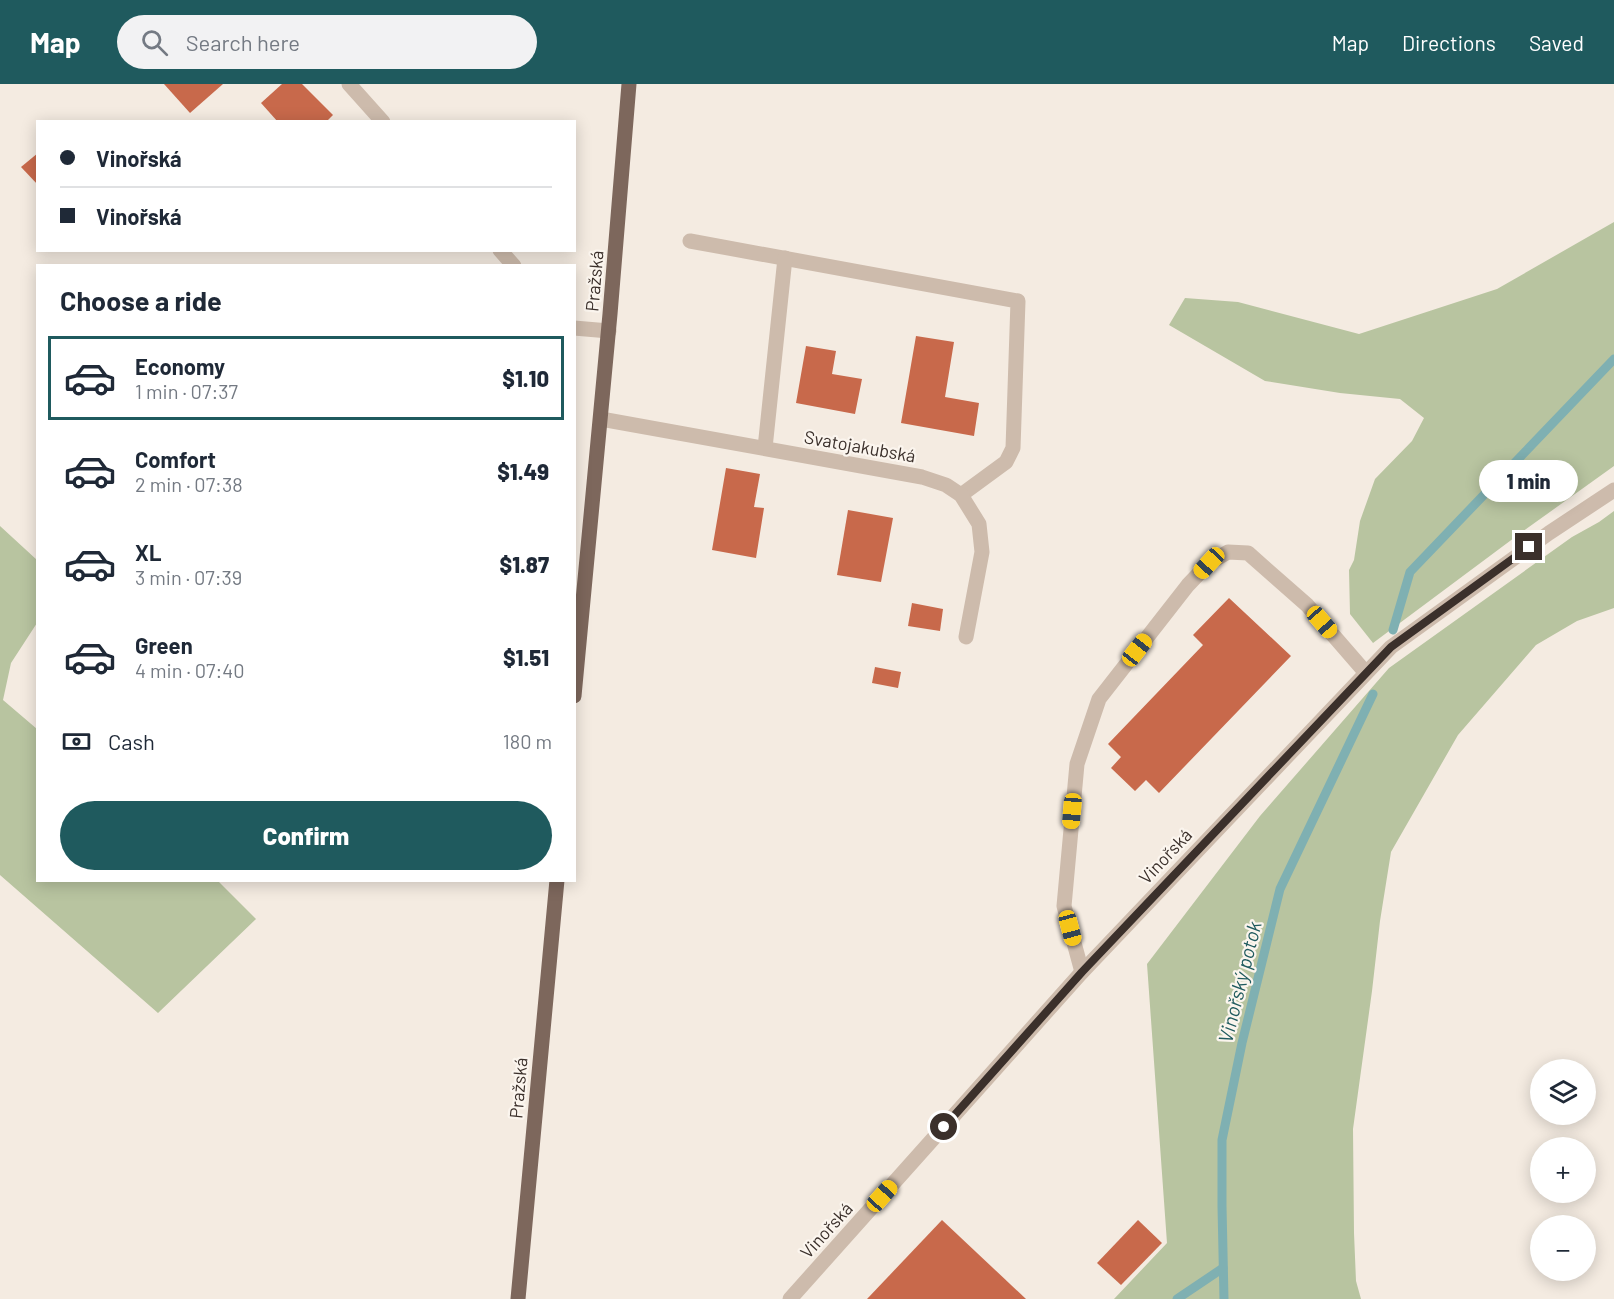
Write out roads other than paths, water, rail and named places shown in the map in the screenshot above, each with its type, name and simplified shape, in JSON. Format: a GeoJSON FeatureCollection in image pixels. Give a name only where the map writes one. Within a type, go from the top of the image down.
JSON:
{"type":"FeatureCollection","features":[{"type":"Feature","properties":{"kind":"main road","name":"Pražská"},"geometry":{"type":"LineString","coordinates":[[576,675],[630,84]]}},
{"type":"Feature","properties":{"kind":"main road","name":"Pražská"},"geometry":{"type":"LineString","coordinates":[[518,1299],[557,882]]}},
{"type":"Feature","properties":{"kind":"street"},"geometry":{"type":"LineString","coordinates":[[349,84],[381,120]]}},
{"type":"Feature","properties":{"kind":"street"},"geometry":{"type":"LineString","coordinates":[[690,241],[1018,301],[1013,448],[1006,462],[961,495],[979,524],[982,552],[966,638]]}},
{"type":"Feature","properties":{"kind":"street"},"geometry":{"type":"LineString","coordinates":[[502,252],[512,264]]}},
{"type":"Feature","properties":{"kind":"street"},"geometry":{"type":"LineString","coordinates":[[765,448],[784,258]]}},
{"type":"Feature","properties":{"kind":"street"},"geometry":{"type":"LineString","coordinates":[[576,328],[609,331]]}},
{"type":"Feature","properties":{"kind":"street","name":"Svatojakubská"},"geometry":{"type":"LineString","coordinates":[[601,419],[922,477],[946,485],[961,495]]}},
{"type":"Feature","properties":{"kind":"street","name":"Vinořská"},"geometry":{"type":"LineString","coordinates":[[790,1299],[1082,972],[1391,647],[1549,533],[1614,490]]}},
{"type":"Feature","properties":{"kind":"street"},"geometry":{"type":"LineString","coordinates":[[1082,972],[1064,906],[1077,764],[1099,699],[1188,585],[1209,563],[1228,552],[1248,553],[1308,605],[1366,673]]}},
{"type":"Feature","properties":{"kind":"waterway","name":"Vinořský potok"},"geometry":{"type":"LineString","coordinates":[[1393,630],[1410,572],[1614,359]]}},
{"type":"Feature","properties":{"kind":"waterway","name":"Vinořský potok"},"geometry":{"type":"LineString","coordinates":[[1224,1299],[1222,1140],[1242,1043],[1280,889],[1373,694]]}},
{"type":"Feature","properties":{"kind":"waterway"},"geometry":{"type":"LineString","coordinates":[[1177,1299],[1223,1268]]}}]}
